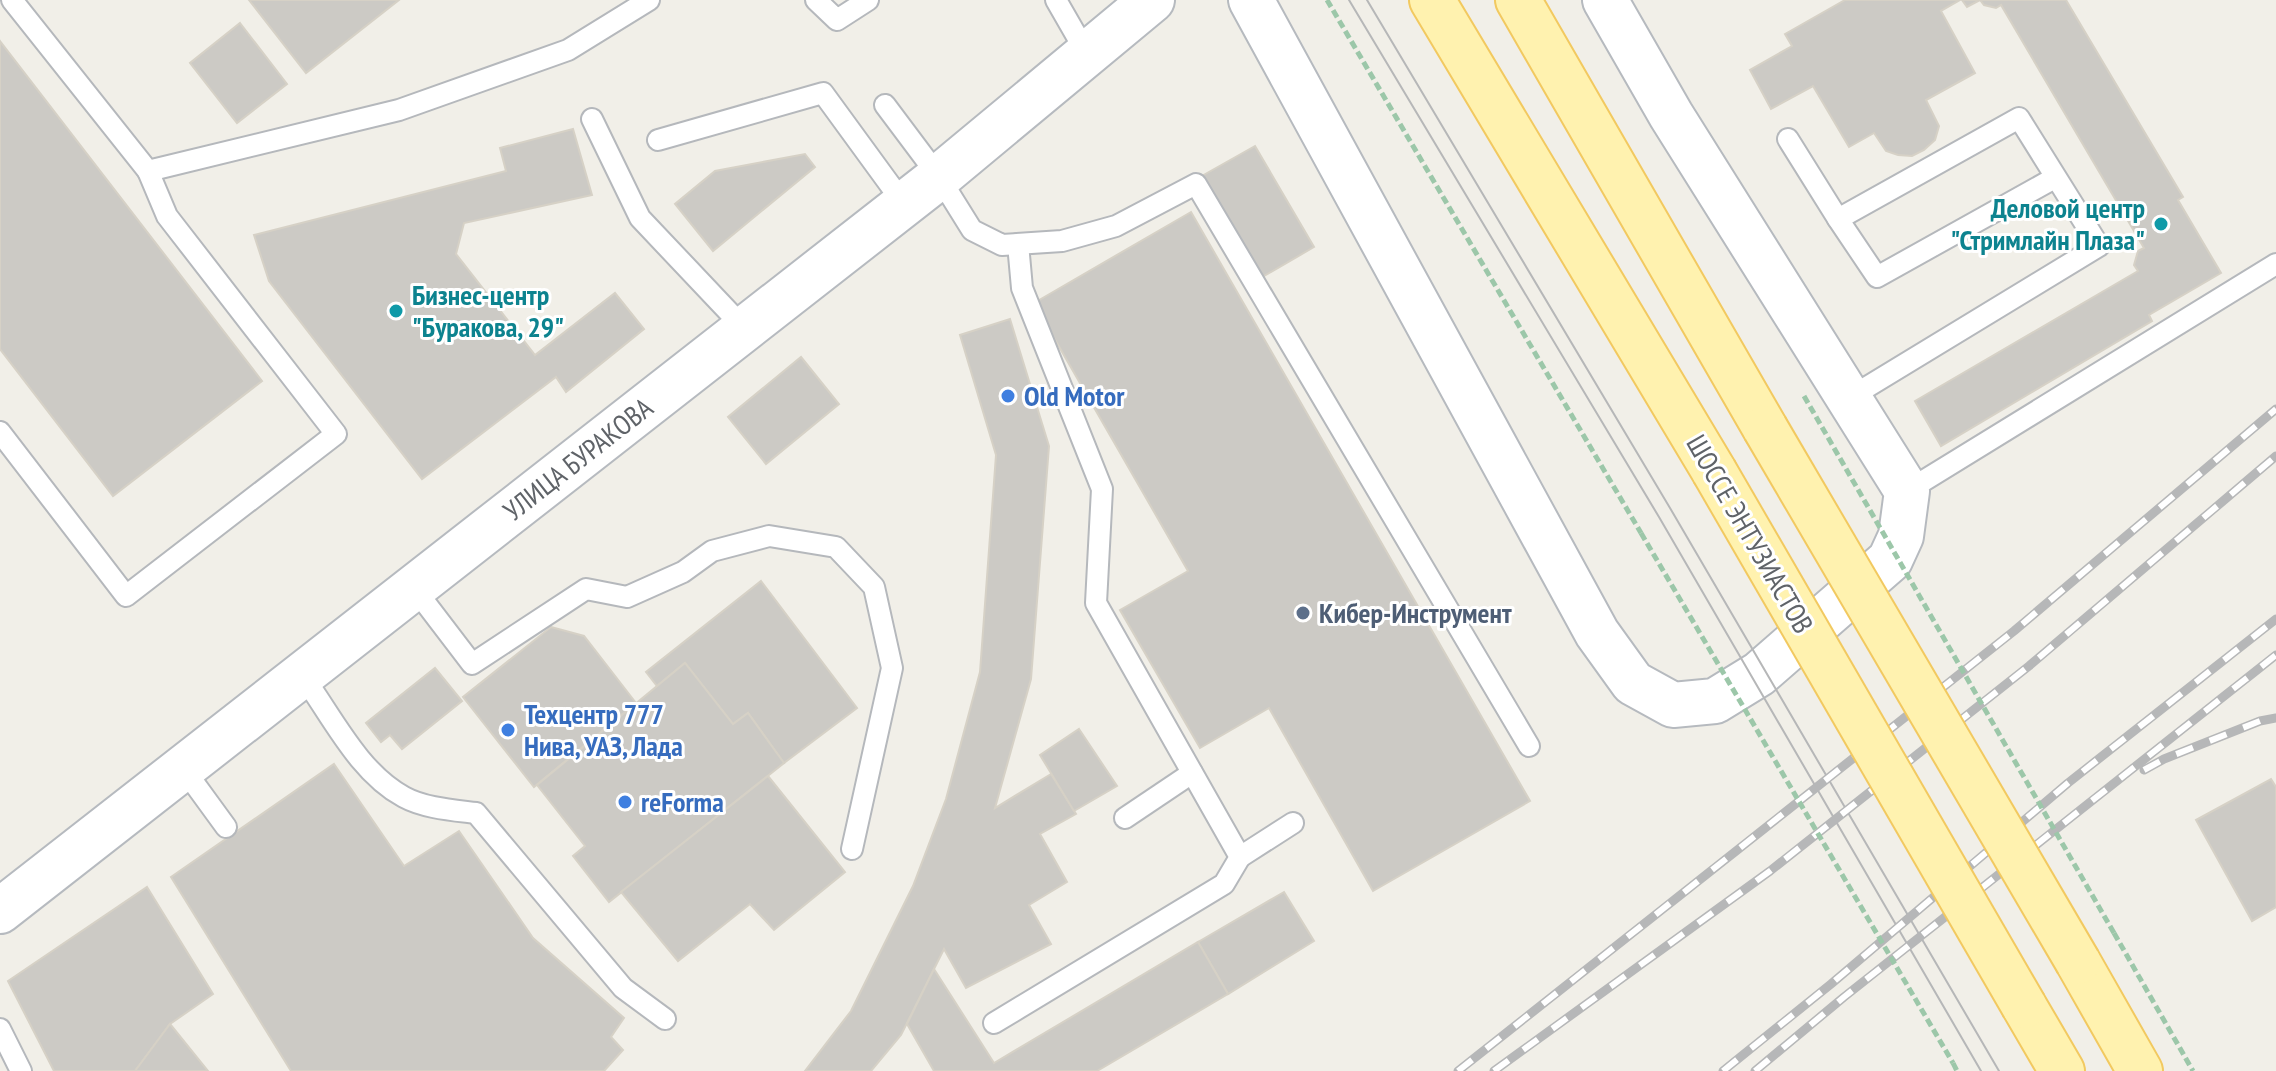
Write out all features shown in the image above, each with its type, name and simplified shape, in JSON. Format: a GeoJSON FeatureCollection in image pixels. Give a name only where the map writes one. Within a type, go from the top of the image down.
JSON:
{"type":"FeatureCollection","features":[{"type":"Feature","properties":{"kind":"main road","name":"УЛИЦА БУРАКОВА"},"geometry":{"type":"LineString","coordinates":[[0,911],[939,177],[1152,0]]}},
{"type":"Feature","properties":{"kind":"main road"},"geometry":{"type":"LineString","coordinates":[[1251,0],[1597,633],[1633,683],[1673,705],[1715,701],[1759,674],[1890,560],[1901,536],[1907,491],[1671,115],[1605,0]]}},
{"type":"Feature","properties":{"kind":"main road","name":"ШОССЕ ЭНТУЗИАСТОВ"},"geometry":{"type":"LineString","coordinates":[[1432,0],[1714,471],[2062,1071]]}},
{"type":"Feature","properties":{"kind":"main road"},"geometry":{"type":"LineString","coordinates":[[1518,0],[2140,1071]]}},
{"type":"Feature","properties":{"kind":"lane"},"geometry":{"type":"LineString","coordinates":[[0,432],[126,596],[336,434],[167,216],[148,171],[12,0]]}},
{"type":"Feature","properties":{"kind":"lane"},"geometry":{"type":"LineString","coordinates":[[148,171],[399,110],[568,50],[649,0]]}},
{"type":"Feature","properties":{"kind":"lane"},"geometry":{"type":"LineString","coordinates":[[816,0],[837,20],[868,0]]}},
{"type":"Feature","properties":{"kind":"lane"},"geometry":{"type":"LineString","coordinates":[[1056,0],[1087,54]]}},
{"type":"Feature","properties":{"kind":"lane"},"geometry":{"type":"LineString","coordinates":[[658,140],[823,93],[904,204]]}},
{"type":"Feature","properties":{"kind":"lane"},"geometry":{"type":"LineString","coordinates":[[885,105],[939,177],[972,230],[1002,245],[1062,241],[1116,226],[1196,184],[1529,746]]}},
{"type":"Feature","properties":{"kind":"lane"},"geometry":{"type":"LineString","coordinates":[[1838,219],[2019,118],[2099,246],[1849,398]]}},
{"type":"Feature","properties":{"kind":"lane"},"geometry":{"type":"LineString","coordinates":[[592,119],[640,218],[745,329]]}},
{"type":"Feature","properties":{"kind":"lane"},"geometry":{"type":"LineString","coordinates":[[1788,139],[1877,277],[2051,180]]}},
{"type":"Feature","properties":{"kind":"lane"},"geometry":{"type":"LineString","coordinates":[[1018,244],[1022,288],[1102,489],[1096,603],[1240,857]]}},
{"type":"Feature","properties":{"kind":"lane"},"geometry":{"type":"LineString","coordinates":[[1907,491],[2276,264]]}},
{"type":"Feature","properties":{"kind":"lane"},"geometry":{"type":"LineString","coordinates":[[414,588],[472,664],[586,589],[627,597],[683,572],[712,551],[769,536],[836,547],[874,587],[892,668],[852,849]]}},
{"type":"Feature","properties":{"kind":"lane"},"geometry":{"type":"LineString","coordinates":[[302,675],[376,778],[406,798],[443,809],[476,813],[623,988],[665,1019]]}},
{"type":"Feature","properties":{"kind":"lane"},"geometry":{"type":"LineString","coordinates":[[183,768],[226,827]]}},
{"type":"Feature","properties":{"kind":"lane"},"geometry":{"type":"LineString","coordinates":[[1125,818],[1192,773]]}},
{"type":"Feature","properties":{"kind":"lane"},"geometry":{"type":"LineString","coordinates":[[994,1023],[1224,884],[1240,857],[1293,823]]}},
{"type":"Feature","properties":{"kind":"lane"},"geometry":{"type":"LineString","coordinates":[[0,1029],[21,1071]]}},
{"type":"Feature","properties":{"kind":"path"},"geometry":{"type":"LineString","coordinates":[[1327,0],[1957,1071]]}},
{"type":"Feature","properties":{"kind":"path"},"geometry":{"type":"LineString","coordinates":[[1804,396],[2193,1071]]}},
{"type":"Feature","properties":{"kind":"building"},"geometry":{"type":"Polygon","coordinates":[[[249,0],[399,0],[306,73],[249,0]]]}},
{"type":"Feature","properties":{"kind":"building","name":"Деловой центр \"Стримлайн Плаза\""},"geometry":{"type":"Polygon","coordinates":[[[1845,0],[1960,0],[1941,11],[1975,73],[1926,100],[1939,126],[1935,140],[1912,156],[1886,151],[1874,133],[1849,147],[1813,86],[1771,109],[1750,70],[1792,46],[1785,34],[1845,0]]]}},
{"type":"Feature","properties":{"kind":"building"},"geometry":{"type":"Polygon","coordinates":[[[1962,0],[1980,0],[1967,7],[1962,0]]]}},
{"type":"Feature","properties":{"kind":"building","name":"Деловой центр \"Стримлайн Плаза\""},"geometry":{"type":"Polygon","coordinates":[[[1980,0],[2066,0],[2183,197],[2178,200],[2221,273],[2149,315],[2152,321],[1941,446],[1915,401],[2138,271],[2134,265],[2138,251],[2144,248],[2001,5],[1996,8],[1984,5],[1980,0]]]}},
{"type":"Feature","properties":{"kind":"building"},"geometry":{"type":"Polygon","coordinates":[[[240,23],[287,84],[237,123],[190,63],[240,23]]]}},
{"type":"Feature","properties":{"kind":"building"},"geometry":{"type":"Polygon","coordinates":[[[0,41],[262,381],[113,496],[0,349],[0,41]]]}},
{"type":"Feature","properties":{"kind":"building","name":"Бизнес-центр \"Буракова, 29\""},"geometry":{"type":"Polygon","coordinates":[[[573,129],[592,195],[464,223],[456,254],[535,355],[615,293],[644,329],[566,392],[556,377],[422,479],[269,281],[254,235],[506,171],[500,148],[573,129]]]}},
{"type":"Feature","properties":{"kind":"building"},"geometry":{"type":"Polygon","coordinates":[[[1255,146],[1314,247],[1259,279],[1200,177],[1255,146]]]}},
{"type":"Feature","properties":{"kind":"building"},"geometry":{"type":"Polygon","coordinates":[[[805,154],[815,167],[713,251],[675,204],[715,171],[805,154]]]}},
{"type":"Feature","properties":{"kind":"building"},"geometry":{"type":"Polygon","coordinates":[[[1191,212],[1530,801],[1373,891],[1269,708],[1200,748],[1120,610],[1188,571],[1034,303],[1191,212]]]}},
{"type":"Feature","properties":{"kind":"building"},"geometry":{"type":"Polygon","coordinates":[[[1010,319],[1049,446],[1031,679],[995,808],[1051,774],[1076,814],[1040,834],[1067,882],[1029,905],[1051,944],[966,988],[944,949],[901,1035],[871,1071],[805,1071],[851,1011],[913,886],[946,799],[980,672],[996,455],[960,335],[1010,319]]]}},
{"type":"Feature","properties":{"kind":"building"},"geometry":{"type":"Polygon","coordinates":[[[801,357],[839,404],[766,464],[728,417],[801,357]]]}},
{"type":"Feature","properties":{"kind":"building"},"geometry":{"type":"Polygon","coordinates":[[[761,581],[857,708],[784,763],[748,713],[733,724],[685,663],[657,686],[646,672],[761,581]]]}},
{"type":"Feature","properties":{"kind":"building"},"geometry":{"type":"Polygon","coordinates":[[[551,627],[584,636],[636,703],[534,787],[463,697],[551,627]]]}},
{"type":"Feature","properties":{"kind":"building"},"geometry":{"type":"Polygon","coordinates":[[[685,663],[733,724],[748,713],[784,763],[609,902],[573,856],[585,846],[537,785],[685,663]]]}},
{"type":"Feature","properties":{"kind":"building"},"geometry":{"type":"Polygon","coordinates":[[[435,668],[462,701],[402,749],[390,735],[381,742],[366,723],[435,668]]]}},
{"type":"Feature","properties":{"kind":"building"},"geometry":{"type":"Polygon","coordinates":[[[1079,729],[1117,786],[1074,811],[1040,755],[1079,729]]]}},
{"type":"Feature","properties":{"kind":"building"},"geometry":{"type":"Polygon","coordinates":[[[334,764],[404,866],[459,831],[533,938],[624,1018],[611,1037],[623,1050],[604,1071],[291,1071],[171,877],[334,764]]]}},
{"type":"Feature","properties":{"kind":"building"},"geometry":{"type":"Polygon","coordinates":[[[768,776],[845,872],[774,930],[750,904],[678,961],[621,892],[768,776]]]}},
{"type":"Feature","properties":{"kind":"building"},"geometry":{"type":"Polygon","coordinates":[[[2271,779],[2276,787],[2276,907],[2252,921],[2196,820],[2271,779]]]}},
{"type":"Feature","properties":{"kind":"building"},"geometry":{"type":"Polygon","coordinates":[[[147,887],[213,994],[170,1024],[135,1071],[54,1071],[8,981],[147,887]]]}},
{"type":"Feature","properties":{"kind":"building"},"geometry":{"type":"Polygon","coordinates":[[[1284,892],[1314,941],[1228,994],[1198,942],[1284,892]]]}},
{"type":"Feature","properties":{"kind":"building"},"geometry":{"type":"Polygon","coordinates":[[[1198,942],[1228,994],[1097,1071],[934,1071],[907,1024],[934,969],[994,1063],[1198,942]]]}},
{"type":"Feature","properties":{"kind":"building"},"geometry":{"type":"Polygon","coordinates":[[[170,1024],[208,1071],[135,1071],[170,1024]]]}},
{"type":"Feature","properties":{"kind":"tram line"},"geometry":{"type":"LineString","coordinates":[[1349,0],[1659,517],[1981,1071]]}},
{"type":"Feature","properties":{"kind":"tram line"},"geometry":{"type":"LineString","coordinates":[[1367,0],[1670,508],[1999,1071]]}},
{"type":"Feature","properties":{"kind":"railway"},"geometry":{"type":"LineString","coordinates":[[1458,1071],[2014,631],[2276,409]]}},
{"type":"Feature","properties":{"kind":"railway"},"geometry":{"type":"LineString","coordinates":[[1494,1071],[1770,871],[2029,666],[2276,456]]}},
{"type":"Feature","properties":{"kind":"railway"},"geometry":{"type":"LineString","coordinates":[[1723,1071],[1831,984],[2068,783],[2276,619]]}},
{"type":"Feature","properties":{"kind":"railway"},"geometry":{"type":"LineString","coordinates":[[1755,1071],[2276,655]]}},
{"type":"Feature","properties":{"kind":"railway"},"geometry":{"type":"LineString","coordinates":[[2144,770],[2260,721],[2276,718]]}},
{"type":"Feature","properties":{"kind":"place","name":"Деловой центр \"Стримлайн Плаза\""},"geometry":{"type":"Point","coordinates":[2161,224]}},
{"type":"Feature","properties":{"kind":"place","name":"Бизнес-центр \"Буракова, 29\""},"geometry":{"type":"Point","coordinates":[396,311]}},
{"type":"Feature","properties":{"kind":"place","name":"Old Motor"},"geometry":{"type":"Point","coordinates":[1008,396]}},
{"type":"Feature","properties":{"kind":"place","name":"Кибер-Инструмент"},"geometry":{"type":"Point","coordinates":[1303,613]}},
{"type":"Feature","properties":{"kind":"place","name":"Техцентр 777 Нива, УАЗ, Лада"},"geometry":{"type":"Point","coordinates":[508,730]}},
{"type":"Feature","properties":{"kind":"place","name":"reForma"},"geometry":{"type":"Point","coordinates":[625,802]}}]}
